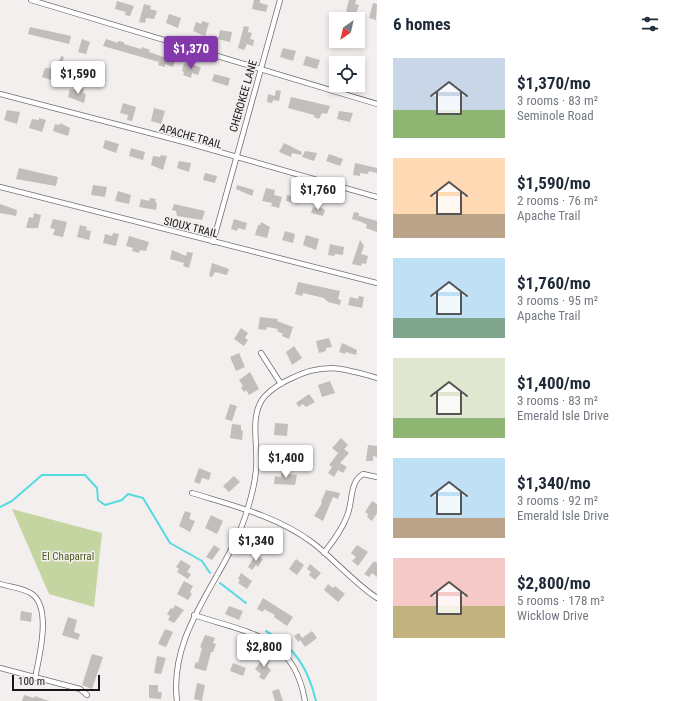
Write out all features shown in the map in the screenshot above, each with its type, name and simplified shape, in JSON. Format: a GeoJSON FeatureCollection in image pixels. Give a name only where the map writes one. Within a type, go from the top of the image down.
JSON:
{"type":"FeatureCollection","features":[{"type":"Feature","properties":{"kind":"street"},"geometry":{"type":"LineString","coordinates":[[31,0],[377,104]]}},
{"type":"Feature","properties":{"kind":"street","name":"CHEROKEE LANE"},"geometry":{"type":"LineString","coordinates":[[213,242],[235,158],[280,0]]}},
{"type":"Feature","properties":{"kind":"street","name":"APACHE TRAIL"},"geometry":{"type":"LineString","coordinates":[[0,94],[377,197]]}},
{"type":"Feature","properties":{"kind":"street","name":"SIOUX TRAIL"},"geometry":{"type":"LineString","coordinates":[[0,187],[377,283]]}},
{"type":"Feature","properties":{"kind":"street"},"geometry":{"type":"LineString","coordinates":[[261,353],[281,384]]}},
{"type":"Feature","properties":{"kind":"street"},"geometry":{"type":"LineString","coordinates":[[177,701],[177,669],[184,642],[194,615],[236,541],[248,510],[256,471],[257,411],[266,395],[281,384],[306,371],[328,367],[349,369],[377,378]]}},
{"type":"Feature","properties":{"kind":"street"},"geometry":{"type":"LineString","coordinates":[[324,553],[338,533],[348,514],[355,481],[363,474],[377,477]]}},
{"type":"Feature","properties":{"kind":"street"},"geometry":{"type":"LineString","coordinates":[[192,493],[263,515],[295,531],[324,553],[358,584],[377,598]]}},
{"type":"Feature","properties":{"kind":"street"},"geometry":{"type":"LineString","coordinates":[[0,584],[27,591],[35,597],[40,606],[43,641],[35,678]]}},
{"type":"Feature","properties":{"kind":"street"},"geometry":{"type":"LineString","coordinates":[[194,615],[253,634],[274,644],[285,654],[294,666],[306,701]]}},
{"type":"Feature","properties":{"kind":"street"},"geometry":{"type":"LineString","coordinates":[[0,668],[80,689],[87,695]]}},
{"type":"Feature","properties":{"kind":"green space","name":"El Chaparral"},"geometry":{"type":"Polygon","coordinates":[[[12,509],[102,533],[94,607],[49,594],[12,509]]]}},
{"type":"Feature","properties":{"kind":"building"},"geometry":{"type":"Polygon","coordinates":[[[254,0],[260,0],[260,3],[268,5],[266,12],[252,9],[254,0]]]}},
{"type":"Feature","properties":{"kind":"building"},"geometry":{"type":"Polygon","coordinates":[[[349,0],[356,0],[355,4],[359,5],[357,12],[346,11],[349,0]]]}},
{"type":"Feature","properties":{"kind":"building"},"geometry":{"type":"Polygon","coordinates":[[[117,1],[134,6],[130,16],[125,15],[126,12],[115,9],[117,1]]]}},
{"type":"Feature","properties":{"kind":"building"},"geometry":{"type":"Polygon","coordinates":[[[373,3],[377,4],[376,20],[369,18],[373,3]]]}},
{"type":"Feature","properties":{"kind":"building"},"geometry":{"type":"Polygon","coordinates":[[[144,4],[151,6],[150,9],[157,11],[154,19],[146,18],[145,23],[139,22],[144,4]]]}},
{"type":"Feature","properties":{"kind":"building"},"geometry":{"type":"Polygon","coordinates":[[[169,14],[181,18],[178,28],[166,23],[169,14]]]}},
{"type":"Feature","properties":{"kind":"building"},"geometry":{"type":"Polygon","coordinates":[[[202,21],[209,23],[205,36],[193,31],[196,22],[201,24],[202,21]]]}},
{"type":"Feature","properties":{"kind":"building"},"geometry":{"type":"Polygon","coordinates":[[[244,26],[249,27],[248,32],[252,33],[250,39],[254,40],[253,46],[247,44],[244,50],[238,48],[244,26]]]}},
{"type":"Feature","properties":{"kind":"building"},"geometry":{"type":"Polygon","coordinates":[[[30,27],[71,36],[69,44],[28,34],[30,27]]]}},
{"type":"Feature","properties":{"kind":"building"},"geometry":{"type":"Polygon","coordinates":[[[220,30],[232,32],[230,42],[218,39],[220,30]]]}},
{"type":"Feature","properties":{"kind":"building"},"geometry":{"type":"Polygon","coordinates":[[[82,39],[90,42],[86,54],[78,52],[82,39]]]}},
{"type":"Feature","properties":{"kind":"building"},"geometry":{"type":"Polygon","coordinates":[[[106,39],[118,43],[118,41],[124,42],[124,44],[150,50],[149,52],[175,61],[173,67],[165,64],[165,67],[158,65],[159,62],[103,46],[106,39]]]}},
{"type":"Feature","properties":{"kind":"building"},"geometry":{"type":"Polygon","coordinates":[[[283,48],[296,51],[293,61],[280,57],[283,48]]]}},
{"type":"Feature","properties":{"kind":"building"},"geometry":{"type":"Polygon","coordinates":[[[61,56],[64,57],[63,61],[65,62],[64,67],[61,66],[57,82],[42,77],[45,68],[56,69],[61,56]]]}},
{"type":"Feature","properties":{"kind":"building"},"geometry":{"type":"Polygon","coordinates":[[[306,56],[320,60],[317,69],[303,65],[306,56]]]}},
{"type":"Feature","properties":{"kind":"building"},"geometry":{"type":"Polygon","coordinates":[[[184,63],[201,67],[198,75],[192,73],[191,78],[183,75],[184,72],[182,71],[184,63]]]}},
{"type":"Feature","properties":{"kind":"building"},"geometry":{"type":"Polygon","coordinates":[[[214,74],[230,78],[228,86],[212,81],[214,74]]]}},
{"type":"Feature","properties":{"kind":"building"},"geometry":{"type":"Polygon","coordinates":[[[79,88],[84,89],[83,93],[86,94],[84,103],[68,97],[70,89],[78,91],[79,88]]]}},
{"type":"Feature","properties":{"kind":"building"},"geometry":{"type":"Polygon","coordinates":[[[276,90],[281,91],[279,101],[273,100],[272,103],[267,102],[268,94],[275,96],[276,90]]]}},
{"type":"Feature","properties":{"kind":"building"},"geometry":{"type":"Polygon","coordinates":[[[291,97],[330,106],[327,114],[322,113],[319,119],[314,117],[314,115],[288,108],[291,97]]]}},
{"type":"Feature","properties":{"kind":"building"},"geometry":{"type":"Polygon","coordinates":[[[123,103],[136,107],[132,121],[127,120],[128,115],[120,113],[123,103]]]}},
{"type":"Feature","properties":{"kind":"building"},"geometry":{"type":"Polygon","coordinates":[[[154,108],[165,111],[161,124],[151,121],[154,108]]]}},
{"type":"Feature","properties":{"kind":"building"},"geometry":{"type":"Polygon","coordinates":[[[7,110],[20,112],[17,124],[4,120],[7,110]]]}},
{"type":"Feature","properties":{"kind":"building"},"geometry":{"type":"Polygon","coordinates":[[[339,111],[353,113],[350,122],[337,119],[339,111]]]}},
{"type":"Feature","properties":{"kind":"building"},"geometry":{"type":"Polygon","coordinates":[[[39,118],[46,120],[42,132],[29,128],[32,119],[39,120],[39,118]]]}},
{"type":"Feature","properties":{"kind":"building"},"geometry":{"type":"Polygon","coordinates":[[[60,123],[70,128],[68,136],[53,131],[55,124],[60,125],[60,123]]]}},
{"type":"Feature","properties":{"kind":"building"},"geometry":{"type":"Polygon","coordinates":[[[105,140],[119,144],[116,153],[103,148],[105,140]]]}},
{"type":"Feature","properties":{"kind":"building"},"geometry":{"type":"Polygon","coordinates":[[[284,143],[302,152],[301,155],[292,153],[291,157],[279,152],[284,143]]]}},
{"type":"Feature","properties":{"kind":"building"},"geometry":{"type":"Polygon","coordinates":[[[131,148],[145,152],[143,160],[129,156],[131,148]]]}},
{"type":"Feature","properties":{"kind":"building"},"geometry":{"type":"Polygon","coordinates":[[[305,151],[317,153],[314,161],[302,157],[305,151]]]}},
{"type":"Feature","properties":{"kind":"building"},"geometry":{"type":"Polygon","coordinates":[[[329,154],[343,159],[340,166],[326,161],[329,154]]]}},
{"type":"Feature","properties":{"kind":"building"},"geometry":{"type":"Polygon","coordinates":[[[161,155],[167,156],[163,170],[151,165],[153,156],[160,157],[161,155]]]}},
{"type":"Feature","properties":{"kind":"building"},"geometry":{"type":"Polygon","coordinates":[[[179,161],[191,163],[189,172],[177,168],[179,161]]]}},
{"type":"Feature","properties":{"kind":"building"},"geometry":{"type":"Polygon","coordinates":[[[355,163],[377,168],[377,173],[369,171],[368,174],[360,173],[360,176],[353,175],[355,163]]]}},
{"type":"Feature","properties":{"kind":"building"},"geometry":{"type":"Polygon","coordinates":[[[19,168],[58,177],[56,186],[16,179],[19,168]]]}},
{"type":"Feature","properties":{"kind":"building"},"geometry":{"type":"Polygon","coordinates":[[[205,173],[217,176],[215,183],[203,180],[205,173]]]}},
{"type":"Feature","properties":{"kind":"building"},"geometry":{"type":"Polygon","coordinates":[[[93,185],[107,187],[105,197],[91,195],[93,185]]]}},
{"type":"Feature","properties":{"kind":"building"},"geometry":{"type":"Polygon","coordinates":[[[237,185],[254,190],[252,196],[236,189],[237,185]]]}},
{"type":"Feature","properties":{"kind":"building"},"geometry":{"type":"Polygon","coordinates":[[[266,188],[275,190],[274,195],[282,197],[279,208],[271,206],[272,203],[262,201],[266,188]]]}},
{"type":"Feature","properties":{"kind":"building"},"geometry":{"type":"Polygon","coordinates":[[[118,191],[131,195],[129,204],[115,201],[118,191]]]}},
{"type":"Feature","properties":{"kind":"building"},"geometry":{"type":"Polygon","coordinates":[[[292,192],[301,197],[299,204],[286,201],[287,195],[291,196],[292,192]]]}},
{"type":"Feature","properties":{"kind":"building"},"geometry":{"type":"Polygon","coordinates":[[[150,198],[156,199],[156,210],[139,207],[141,199],[149,201],[150,198]]]}},
{"type":"Feature","properties":{"kind":"building"},"geometry":{"type":"Polygon","coordinates":[[[0,204],[17,210],[16,216],[0,213],[0,204]]]}},
{"type":"Feature","properties":{"kind":"building"},"geometry":{"type":"Polygon","coordinates":[[[174,204],[205,211],[202,220],[177,216],[176,211],[172,210],[174,204]]]}},
{"type":"Feature","properties":{"kind":"building"},"geometry":{"type":"Polygon","coordinates":[[[318,206],[325,210],[323,216],[311,213],[313,207],[317,208],[318,206]]]}},
{"type":"Feature","properties":{"kind":"building"},"geometry":{"type":"Polygon","coordinates":[[[354,212],[359,213],[359,216],[377,221],[377,232],[366,228],[367,225],[362,222],[352,219],[354,212]]]}},
{"type":"Feature","properties":{"kind":"building"},"geometry":{"type":"Polygon","coordinates":[[[34,213],[41,215],[38,228],[26,228],[29,217],[33,218],[34,213]]]}},
{"type":"Feature","properties":{"kind":"building"},"geometry":{"type":"Polygon","coordinates":[[[53,219],[67,222],[63,237],[53,235],[55,229],[50,228],[53,219]]]}},
{"type":"Feature","properties":{"kind":"building"},"geometry":{"type":"Polygon","coordinates":[[[234,219],[247,223],[245,230],[238,228],[237,231],[231,229],[234,219]]]}},
{"type":"Feature","properties":{"kind":"building"},"geometry":{"type":"Polygon","coordinates":[[[261,222],[270,227],[267,238],[255,235],[258,225],[260,225],[261,222]]]}},
{"type":"Feature","properties":{"kind":"building"},"geometry":{"type":"Polygon","coordinates":[[[80,225],[87,227],[86,230],[91,231],[89,240],[77,237],[80,225]]]}},
{"type":"Feature","properties":{"kind":"building"},"geometry":{"type":"Polygon","coordinates":[[[285,231],[295,234],[293,243],[282,240],[285,231]]]}},
{"type":"Feature","properties":{"kind":"building"},"geometry":{"type":"Polygon","coordinates":[[[113,233],[119,234],[116,246],[103,243],[105,234],[112,236],[113,233]]]}},
{"type":"Feature","properties":{"kind":"building"},"geometry":{"type":"Polygon","coordinates":[[[306,235],[319,239],[316,250],[303,245],[306,235]]]}},
{"type":"Feature","properties":{"kind":"building"},"geometry":{"type":"Polygon","coordinates":[[[129,236],[149,242],[146,251],[140,250],[139,253],[132,251],[133,248],[126,246],[129,236]]]}},
{"type":"Feature","properties":{"kind":"building"},"geometry":{"type":"Polygon","coordinates":[[[360,240],[364,246],[361,254],[368,256],[366,264],[362,263],[361,266],[352,264],[360,240]]]}},
{"type":"Feature","properties":{"kind":"building"},"geometry":{"type":"Polygon","coordinates":[[[330,244],[344,247],[343,255],[328,255],[330,244]]]}},
{"type":"Feature","properties":{"kind":"building"},"geometry":{"type":"Polygon","coordinates":[[[172,250],[186,256],[187,252],[193,253],[189,268],[183,266],[184,263],[170,259],[172,250]]]}},
{"type":"Feature","properties":{"kind":"building"},"geometry":{"type":"Polygon","coordinates":[[[212,263],[229,269],[227,275],[215,272],[212,277],[209,276],[212,263]]]}},
{"type":"Feature","properties":{"kind":"building"},"geometry":{"type":"Polygon","coordinates":[[[298,282],[340,291],[338,299],[341,300],[340,305],[328,302],[324,298],[303,293],[302,296],[295,294],[298,282]]]}},
{"type":"Feature","properties":{"kind":"building"},"geometry":{"type":"Polygon","coordinates":[[[359,296],[364,297],[362,308],[348,305],[350,297],[358,299],[359,296]]]}},
{"type":"Feature","properties":{"kind":"building"},"geometry":{"type":"Polygon","coordinates":[[[260,317],[278,319],[277,321],[293,327],[289,339],[282,336],[283,334],[277,331],[278,329],[267,327],[266,330],[258,329],[260,317]]]}},
{"type":"Feature","properties":{"kind":"building"},"geometry":{"type":"Polygon","coordinates":[[[241,328],[248,333],[245,338],[248,340],[244,346],[234,339],[241,328]]]}},
{"type":"Feature","properties":{"kind":"building"},"geometry":{"type":"Polygon","coordinates":[[[329,338],[332,347],[326,348],[326,351],[319,353],[316,341],[329,338]]]}},
{"type":"Feature","properties":{"kind":"building"},"geometry":{"type":"Polygon","coordinates":[[[342,343],[357,350],[356,355],[346,352],[345,354],[339,352],[342,343]]]}},
{"type":"Feature","properties":{"kind":"building"},"geometry":{"type":"Polygon","coordinates":[[[294,346],[302,358],[292,365],[286,352],[294,346]]]}},
{"type":"Feature","properties":{"kind":"building"},"geometry":{"type":"Polygon","coordinates":[[[239,353],[245,367],[236,371],[230,357],[239,353]]]}},
{"type":"Feature","properties":{"kind":"building"},"geometry":{"type":"Polygon","coordinates":[[[250,372],[259,389],[249,395],[246,390],[244,392],[241,388],[243,386],[239,380],[250,372]]]}},
{"type":"Feature","properties":{"kind":"building"},"geometry":{"type":"Polygon","coordinates":[[[330,381],[335,393],[322,397],[318,385],[330,381]]]}},
{"type":"Feature","properties":{"kind":"building"},"geometry":{"type":"Polygon","coordinates":[[[309,394],[315,402],[306,407],[303,404],[299,407],[296,403],[309,394]]]}},
{"type":"Feature","properties":{"kind":"building"},"geometry":{"type":"Polygon","coordinates":[[[230,404],[237,406],[232,421],[225,419],[230,404]]]}},
{"type":"Feature","properties":{"kind":"building"},"geometry":{"type":"Polygon","coordinates":[[[275,423],[288,424],[287,436],[274,435],[275,423]]]}},
{"type":"Feature","properties":{"kind":"building"},"geometry":{"type":"Polygon","coordinates":[[[232,424],[241,425],[241,430],[243,431],[242,440],[230,438],[232,424]]]}},
{"type":"Feature","properties":{"kind":"building"},"geometry":{"type":"Polygon","coordinates":[[[341,438],[348,445],[344,449],[349,453],[340,463],[347,467],[343,473],[338,470],[334,477],[328,473],[332,467],[329,465],[338,453],[332,448],[341,438]]]}},
{"type":"Feature","properties":{"kind":"building"},"geometry":{"type":"Polygon","coordinates":[[[284,445],[293,447],[291,463],[282,462],[284,445]]]}},
{"type":"Feature","properties":{"kind":"building"},"geometry":{"type":"Polygon","coordinates":[[[368,445],[377,446],[377,457],[373,456],[373,461],[366,461],[368,445]]]}},
{"type":"Feature","properties":{"kind":"building"},"geometry":{"type":"Polygon","coordinates":[[[199,468],[211,473],[209,480],[202,478],[200,484],[194,482],[199,468]]]}},
{"type":"Feature","properties":{"kind":"building"},"geometry":{"type":"Polygon","coordinates":[[[281,473],[297,475],[295,485],[274,484],[275,476],[281,477],[281,473]]]}},
{"type":"Feature","properties":{"kind":"building"},"geometry":{"type":"Polygon","coordinates":[[[234,476],[240,482],[229,492],[223,486],[234,476]]]}},
{"type":"Feature","properties":{"kind":"building"},"geometry":{"type":"Polygon","coordinates":[[[326,490],[340,493],[338,499],[333,497],[323,521],[314,516],[322,503],[321,502],[326,490]]]}},
{"type":"Feature","properties":{"kind":"building"},"geometry":{"type":"Polygon","coordinates":[[[372,501],[377,504],[377,513],[372,521],[367,517],[368,514],[365,512],[372,501]]]}},
{"type":"Feature","properties":{"kind":"building"},"geometry":{"type":"Polygon","coordinates":[[[185,511],[191,513],[189,519],[195,521],[190,532],[179,526],[185,511]]]}},
{"type":"Feature","properties":{"kind":"building"},"geometry":{"type":"Polygon","coordinates":[[[211,515],[223,521],[217,534],[205,528],[211,515]]]}},
{"type":"Feature","properties":{"kind":"building"},"geometry":{"type":"Polygon","coordinates":[[[265,533],[279,541],[275,548],[273,547],[271,550],[260,544],[265,533]]]}},
{"type":"Feature","properties":{"kind":"building"},"geometry":{"type":"Polygon","coordinates":[[[214,545],[220,549],[212,560],[206,557],[214,545]]]}},
{"type":"Feature","properties":{"kind":"building"},"geometry":{"type":"Polygon","coordinates":[[[357,545],[368,552],[358,566],[352,561],[356,557],[351,553],[357,545]]]}},
{"type":"Feature","properties":{"kind":"building"},"geometry":{"type":"Polygon","coordinates":[[[256,554],[263,559],[258,567],[256,565],[252,570],[248,567],[256,554]]]}},
{"type":"Feature","properties":{"kind":"building"},"geometry":{"type":"Polygon","coordinates":[[[296,559],[304,565],[297,575],[289,569],[296,559]]]}},
{"type":"Feature","properties":{"kind":"building"},"geometry":{"type":"Polygon","coordinates":[[[181,560],[191,566],[187,572],[191,574],[188,579],[177,572],[179,569],[176,567],[181,560]]]}},
{"type":"Feature","properties":{"kind":"building"},"geometry":{"type":"Polygon","coordinates":[[[374,561],[377,563],[377,577],[372,573],[369,577],[364,574],[374,561]]]}},
{"type":"Feature","properties":{"kind":"building"},"geometry":{"type":"Polygon","coordinates":[[[310,564],[321,573],[315,580],[309,575],[311,572],[307,569],[310,564]]]}},
{"type":"Feature","properties":{"kind":"building"},"geometry":{"type":"Polygon","coordinates":[[[241,573],[252,581],[247,589],[238,583],[241,573]]]}},
{"type":"Feature","properties":{"kind":"building"},"geometry":{"type":"Polygon","coordinates":[[[184,581],[193,586],[190,592],[192,594],[188,600],[177,594],[184,581]]]}},
{"type":"Feature","properties":{"kind":"building"},"geometry":{"type":"Polygon","coordinates":[[[328,584],[333,588],[335,586],[345,594],[338,602],[324,590],[328,584]]]}},
{"type":"Feature","properties":{"kind":"building"},"geometry":{"type":"Polygon","coordinates":[[[263,598],[293,617],[287,626],[274,617],[275,615],[264,609],[263,612],[257,609],[263,598]]]}},
{"type":"Feature","properties":{"kind":"building"},"geometry":{"type":"Polygon","coordinates":[[[175,605],[184,610],[174,623],[168,620],[170,616],[167,614],[175,605]]]}},
{"type":"Feature","properties":{"kind":"building"},"geometry":{"type":"Polygon","coordinates":[[[229,606],[243,611],[239,620],[225,614],[229,606]]]}},
{"type":"Feature","properties":{"kind":"building"},"geometry":{"type":"Polygon","coordinates":[[[21,611],[32,613],[31,622],[20,620],[21,611]]]}},
{"type":"Feature","properties":{"kind":"building"},"geometry":{"type":"Polygon","coordinates":[[[68,617],[77,620],[74,632],[80,634],[78,640],[62,635],[68,617]]]}},
{"type":"Feature","properties":{"kind":"building"},"geometry":{"type":"Polygon","coordinates":[[[165,629],[173,632],[166,647],[158,644],[165,629]]]}},
{"type":"Feature","properties":{"kind":"building"},"geometry":{"type":"Polygon","coordinates":[[[312,631],[317,638],[305,647],[300,640],[298,642],[294,636],[299,633],[302,638],[312,631]]]}},
{"type":"Feature","properties":{"kind":"building"},"geometry":{"type":"Polygon","coordinates":[[[205,635],[215,638],[213,643],[216,644],[213,652],[211,652],[206,671],[194,668],[196,662],[198,663],[202,648],[200,647],[205,635]]]}},
{"type":"Feature","properties":{"kind":"building"},"geometry":{"type":"Polygon","coordinates":[[[92,654],[103,657],[92,689],[82,685],[92,654]]]}},
{"type":"Feature","properties":{"kind":"building"},"geometry":{"type":"Polygon","coordinates":[[[157,656],[166,658],[161,674],[154,673],[157,656]]]}},
{"type":"Feature","properties":{"kind":"building"},"geometry":{"type":"Polygon","coordinates":[[[264,657],[270,661],[267,666],[271,670],[264,680],[259,677],[261,674],[255,669],[264,657]]]}},
{"type":"Feature","properties":{"kind":"building"},"geometry":{"type":"Polygon","coordinates":[[[233,663],[246,668],[243,676],[230,671],[233,663]]]}},
{"type":"Feature","properties":{"kind":"building"},"geometry":{"type":"Polygon","coordinates":[[[197,683],[205,685],[202,701],[194,699],[197,683]]]}},
{"type":"Feature","properties":{"kind":"building"},"geometry":{"type":"Polygon","coordinates":[[[149,685],[158,685],[158,692],[162,692],[161,699],[149,698],[149,685]]]}},
{"type":"Feature","properties":{"kind":"building"},"geometry":{"type":"Polygon","coordinates":[[[279,689],[283,701],[275,701],[272,691],[279,689]]]}},
{"type":"Feature","properties":{"kind":"building"},"geometry":{"type":"Polygon","coordinates":[[[24,695],[34,698],[35,696],[49,701],[22,701],[24,695]]]}},
{"type":"Feature","properties":{"kind":"waterway"},"geometry":{"type":"LineString","coordinates":[[0,507],[12,501],[42,475],[85,475],[97,488],[98,500],[105,505],[122,500],[128,494],[143,498],[170,543],[202,561],[210,573]]}},
{"type":"Feature","properties":{"kind":"waterway"},"geometry":{"type":"LineString","coordinates":[[220,583],[246,603]]}},
{"type":"Feature","properties":{"kind":"waterway"},"geometry":{"type":"LineString","coordinates":[[266,631],[285,644],[299,660],[309,678],[316,701]]}}]}
